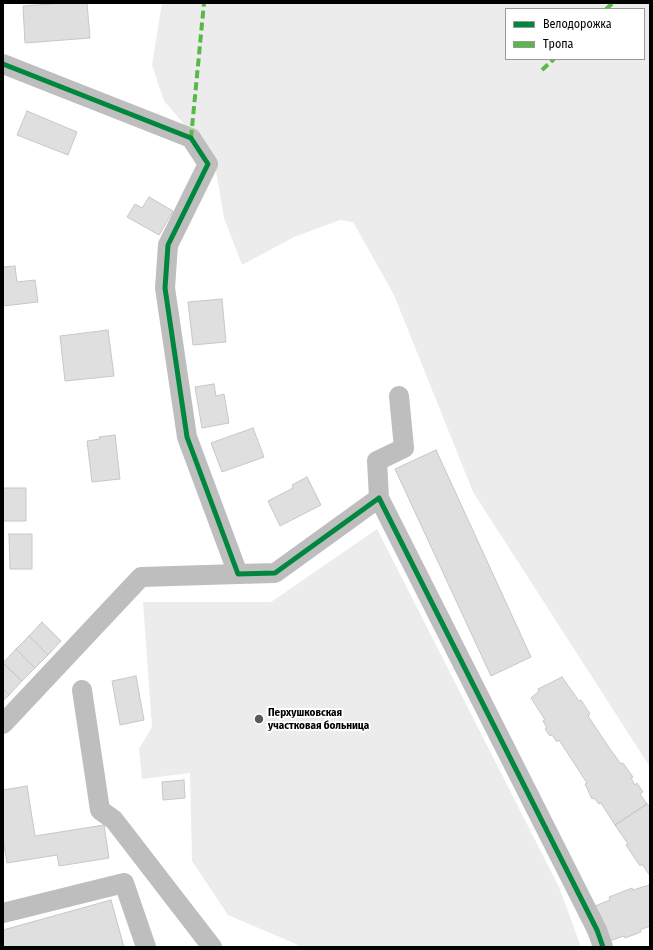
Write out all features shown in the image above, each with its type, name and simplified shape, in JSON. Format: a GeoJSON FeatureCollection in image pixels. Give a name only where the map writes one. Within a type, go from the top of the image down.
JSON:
{"type":"FeatureCollection","features":[{"type":"Feature","properties":{"kind":"street"},"geometry":{"type":"LineString","coordinates":[[3,64],[191,138],[208,164],[168,245],[165,288],[187,437],[238,574]]}},
{"type":"Feature","properties":{"kind":"street"},"geometry":{"type":"LineString","coordinates":[[399,396],[404,448],[377,461],[379,498],[597,930],[604,947]]}},
{"type":"Feature","properties":{"kind":"street"},"geometry":{"type":"LineString","coordinates":[[3,724],[141,577],[275,573],[379,498]]}},
{"type":"Feature","properties":{"kind":"street"},"geometry":{"type":"LineString","coordinates":[[82,690],[100,810],[114,820],[212,947]]}},
{"type":"Feature","properties":{"kind":"street"},"geometry":{"type":"LineString","coordinates":[[3,913],[124,882],[146,947]]}},
{"type":"Feature","properties":{"kind":"shaded area"},"geometry":{"type":"Polygon","coordinates":[[[162,3],[650,3],[650,767],[473,492],[394,295],[353,222],[340,220],[294,237],[242,265],[224,218],[214,159],[164,101],[152,65],[162,3]]]}},
{"type":"Feature","properties":{"kind":"shaded area","name":"Перхушковская участковая больница"},"geometry":{"type":"Polygon","coordinates":[[[377,529],[559,887],[581,947],[299,947],[296,944],[228,915],[192,861],[190,773],[142,779],[139,749],[152,727],[143,602],[271,602],[377,529]]]}},
{"type":"Feature","properties":{"kind":"building"},"geometry":{"type":"Polygon","coordinates":[[[87,3],[90,38],[25,43],[23,6],[87,3]]]}},
{"type":"Feature","properties":{"kind":"building"},"geometry":{"type":"Polygon","coordinates":[[[27,111],[77,132],[68,155],[17,135],[27,111]]]}},
{"type":"Feature","properties":{"kind":"building"},"geometry":{"type":"Polygon","coordinates":[[[149,197],[173,211],[159,235],[127,217],[135,204],[142,208],[149,197]]]}},
{"type":"Feature","properties":{"kind":"building"},"geometry":{"type":"Polygon","coordinates":[[[15,266],[17,282],[35,280],[38,302],[3,306],[3,267],[15,266]]]}},
{"type":"Feature","properties":{"kind":"building"},"geometry":{"type":"Polygon","coordinates":[[[222,299],[226,342],[193,345],[188,302],[222,299]]]}},
{"type":"Feature","properties":{"kind":"building"},"geometry":{"type":"Polygon","coordinates":[[[108,330],[114,376],[65,381],[60,336],[108,330]]]}},
{"type":"Feature","properties":{"kind":"building"},"geometry":{"type":"Polygon","coordinates":[[[214,384],[216,396],[224,394],[229,423],[202,428],[195,387],[214,384]]]}},
{"type":"Feature","properties":{"kind":"building"},"geometry":{"type":"Polygon","coordinates":[[[253,428],[264,457],[222,472],[211,443],[253,428]]]}},
{"type":"Feature","properties":{"kind":"building"},"geometry":{"type":"Polygon","coordinates":[[[115,435],[120,479],[92,482],[87,441],[100,439],[99,437],[115,435]]]}},
{"type":"Feature","properties":{"kind":"building"},"geometry":{"type":"Polygon","coordinates":[[[436,450],[531,657],[491,676],[395,469],[436,450]]]}},
{"type":"Feature","properties":{"kind":"building"},"geometry":{"type":"Polygon","coordinates":[[[307,477],[321,505],[280,526],[268,501],[293,488],[292,485],[307,477]]]}},
{"type":"Feature","properties":{"kind":"building"},"geometry":{"type":"Polygon","coordinates":[[[3,488],[26,488],[26,521],[3,521],[3,488]]]}},
{"type":"Feature","properties":{"kind":"building"},"geometry":{"type":"Polygon","coordinates":[[[9,534],[32,534],[32,569],[10,569],[9,534]]]}},
{"type":"Feature","properties":{"kind":"building"},"geometry":{"type":"Polygon","coordinates":[[[42,622],[61,641],[48,655],[29,636],[42,622]]]}},
{"type":"Feature","properties":{"kind":"building"},"geometry":{"type":"Polygon","coordinates":[[[29,636],[48,655],[35,668],[16,649],[29,636]]]}},
{"type":"Feature","properties":{"kind":"building"},"geometry":{"type":"Polygon","coordinates":[[[16,649],[35,668],[22,681],[3,663],[16,649]]]}},
{"type":"Feature","properties":{"kind":"building"},"geometry":{"type":"Polygon","coordinates":[[[3,663],[22,681],[9,695],[3,689],[3,663]]]}},
{"type":"Feature","properties":{"kind":"building"},"geometry":{"type":"Polygon","coordinates":[[[136,676],[144,720],[120,725],[112,681],[136,676]]]}},
{"type":"Feature","properties":{"kind":"building"},"geometry":{"type":"Polygon","coordinates":[[[562,677],[579,701],[581,700],[590,714],[588,716],[621,764],[623,763],[633,777],[631,778],[635,785],[637,783],[643,792],[640,794],[647,804],[615,825],[601,803],[599,804],[594,798],[592,799],[585,784],[587,783],[559,740],[557,742],[545,729],[547,728],[543,721],[545,720],[531,698],[539,691],[538,689],[562,677]]]}},
{"type":"Feature","properties":{"kind":"building"},"geometry":{"type":"Polygon","coordinates":[[[3,689],[9,695],[3,701],[3,689]]]}},
{"type":"Feature","properties":{"kind":"building"},"geometry":{"type":"Polygon","coordinates":[[[184,780],[185,798],[163,800],[162,782],[184,780]]]}},
{"type":"Feature","properties":{"kind":"building"},"geometry":{"type":"Polygon","coordinates":[[[27,786],[35,836],[104,825],[109,858],[59,866],[57,855],[7,863],[3,839],[3,790],[27,786]]]}},
{"type":"Feature","properties":{"kind":"building"},"geometry":{"type":"Polygon","coordinates":[[[647,804],[650,807],[650,876],[642,864],[640,866],[626,845],[628,844],[615,825],[647,804]]]}},
{"type":"Feature","properties":{"kind":"building"},"geometry":{"type":"Polygon","coordinates":[[[650,882],[650,926],[640,930],[641,932],[625,938],[624,936],[604,943],[590,908],[610,900],[609,897],[632,888],[633,890],[649,885],[650,882]]]}},
{"type":"Feature","properties":{"kind":"building"},"geometry":{"type":"Polygon","coordinates":[[[111,900],[124,947],[3,947],[3,930],[111,900]]]}},
{"type":"Feature","properties":{"kind":"marked path"},"geometry":{"type":"LineString","coordinates":[[191,138],[204,3]]}},
{"type":"Feature","properties":{"kind":"marked path"},"geometry":{"type":"LineString","coordinates":[[607,8],[613,3]]}},
{"type":"Feature","properties":{"kind":"marked path"},"geometry":{"type":"LineString","coordinates":[[542,70],[553,60]]}},
{"type":"Feature","properties":{"kind":"cycle path"},"geometry":{"type":"LineString","coordinates":[[3,64],[191,138],[208,164],[168,245],[165,288],[187,437],[238,574],[275,573],[379,498],[597,930],[603,947]]}},
{"type":"Feature","properties":{"kind":"place","name":"Перхушковская участковая больница"},"geometry":{"type":"Point","coordinates":[259,719]}}]}
